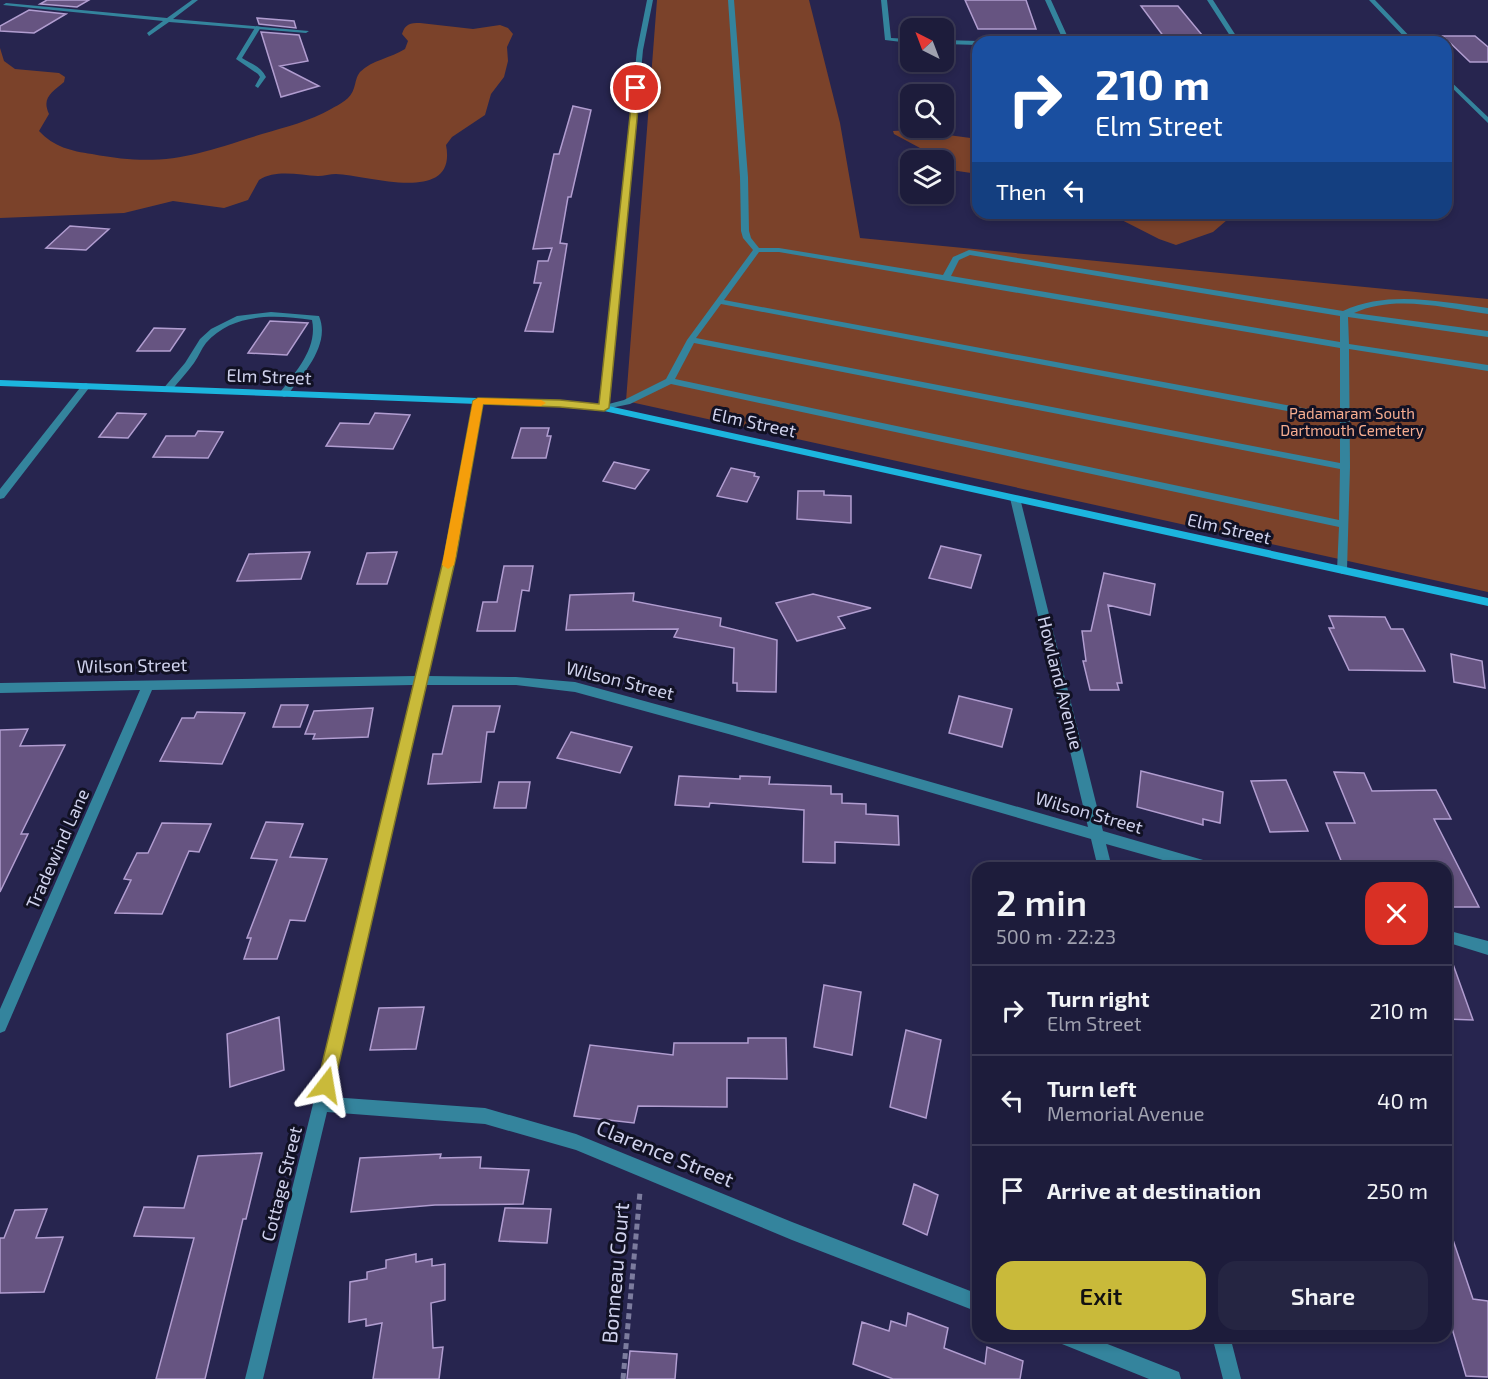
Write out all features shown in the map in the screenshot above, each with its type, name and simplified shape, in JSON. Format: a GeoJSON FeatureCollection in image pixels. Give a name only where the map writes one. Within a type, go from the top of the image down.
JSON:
{"type":"FeatureCollection","features":[{"type":"Feature","properties":{"kind":"street"},"geometry":{"type":"LineString","coordinates":[[14,0],[6,5],[306,31]]}},
{"type":"Feature","properties":{"kind":"street"},"geometry":{"type":"LineString","coordinates":[[149,34],[195,0]]}},
{"type":"Feature","properties":{"kind":"street"},"geometry":{"type":"LineString","coordinates":[[650,0],[640,50],[604,408],[627,402],[670,381],[691,340],[757,250]]}},
{"type":"Feature","properties":{"kind":"street"},"geometry":{"type":"LineString","coordinates":[[731,0],[744,177],[745,231],[747,238],[757,250]]}},
{"type":"Feature","properties":{"kind":"street"},"geometry":{"type":"LineString","coordinates":[[884,0],[888,40],[900,41]]}},
{"type":"Feature","properties":{"kind":"street"},"geometry":{"type":"LineString","coordinates":[[1048,0],[1064,36]]}},
{"type":"Feature","properties":{"kind":"street"},"geometry":{"type":"LineString","coordinates":[[1210,0],[1233,36]]}},
{"type":"Feature","properties":{"kind":"street"},"geometry":{"type":"LineString","coordinates":[[1372,0],[1406,36]]}},
{"type":"Feature","properties":{"kind":"street"},"geometry":{"type":"LineString","coordinates":[[258,27],[239,59],[262,73],[263,77],[258,86]]}},
{"type":"Feature","properties":{"kind":"street"},"geometry":{"type":"LineString","coordinates":[[954,42],[972,43]]}},
{"type":"Feature","properties":{"kind":"street"},"geometry":{"type":"LineString","coordinates":[[1452,85],[1488,121]]}},
{"type":"Feature","properties":{"kind":"street"},"geometry":{"type":"LineString","coordinates":[[757,250],[779,250],[1488,368]]}},
{"type":"Feature","properties":{"kind":"street"},"geometry":{"type":"LineString","coordinates":[[946,278],[956,259],[969,252],[1344,314],[1488,334]]}},
{"type":"Feature","properties":{"kind":"street"},"geometry":{"type":"LineString","coordinates":[[718,301],[1345,419]]}},
{"type":"Feature","properties":{"kind":"street"},"geometry":{"type":"LineString","coordinates":[[1344,314],[1373,302],[1399,302],[1488,311]]}},
{"type":"Feature","properties":{"kind":"street"},"geometry":{"type":"LineString","coordinates":[[1342,570],[1346,346],[1344,314]]}},
{"type":"Feature","properties":{"kind":"street"},"geometry":{"type":"LineString","coordinates":[[167,390],[190,362],[203,340],[219,326],[235,317],[294,315],[316,318],[320,327],[317,343],[285,394]]}},
{"type":"Feature","properties":{"kind":"street"},"geometry":{"type":"LineString","coordinates":[[691,340],[1345,466]]}},
{"type":"Feature","properties":{"kind":"street"},"geometry":{"type":"LineString","coordinates":[[670,381],[1344,525]]}},
{"type":"Feature","properties":{"kind":"street","name":"Elm Street"},"geometry":{"type":"LineString","coordinates":[[0,383],[560,404],[604,408],[1488,602]]}},
{"type":"Feature","properties":{"kind":"street"},"geometry":{"type":"LineString","coordinates":[[0,496],[86,386]]}},
{"type":"Feature","properties":{"kind":"street","name":"Cottage Street"},"geometry":{"type":"LineString","coordinates":[[254,1379],[450,557],[478,401]]}},
{"type":"Feature","properties":{"kind":"street","name":"Howland Avenue"},"geometry":{"type":"LineString","coordinates":[[1015,498],[1104,862]]}},
{"type":"Feature","properties":{"kind":"street","name":"Wilson Street"},"geometry":{"type":"LineString","coordinates":[[0,688],[420,680],[516,681],[575,687],[1189,862]]}},
{"type":"Feature","properties":{"kind":"street","name":"Tradewind Lane"},"geometry":{"type":"LineString","coordinates":[[0,1026],[148,685]]}},
{"type":"Feature","properties":{"kind":"street"},"geometry":{"type":"LineString","coordinates":[[1452,938],[1488,948]]}},
{"type":"Feature","properties":{"kind":"street","name":"Clarence Street"},"geometry":{"type":"LineString","coordinates":[[321,1104],[484,1116],[576,1142],[972,1301]]}},
{"type":"Feature","properties":{"kind":"street"},"geometry":{"type":"LineString","coordinates":[[1078,1342],[1172,1379]]}},
{"type":"Feature","properties":{"kind":"street"},"geometry":{"type":"LineString","coordinates":[[1223,1342],[1232,1379]]}},
{"type":"Feature","properties":{"kind":"path","name":"Bonneau Court"},"geometry":{"type":"LineString","coordinates":[[623,1379],[642,1169]]}},
{"type":"Feature","properties":{"kind":"green space","name":"Padamaram South Dartmouth Cemetery"},"geometry":{"type":"Polygon","coordinates":[[[657,0],[809,0],[840,123],[860,238],[1488,299],[1488,592],[626,401],[657,0]]]}},
{"type":"Feature","properties":{"kind":"green space"},"geometry":{"type":"Polygon","coordinates":[[[420,23],[473,29],[500,25],[508,28],[513,34],[507,47],[508,61],[504,77],[491,94],[485,115],[452,137],[446,145],[446,164],[438,175],[425,181],[407,183],[336,174],[318,176],[280,174],[259,180],[248,200],[224,208],[173,201],[124,213],[0,218],[0,48],[4,61],[15,69],[59,73],[65,77],[64,82],[47,99],[49,114],[39,131],[51,141],[70,150],[84,153],[140,160],[160,159],[217,148],[323,113],[348,98],[353,92],[359,74],[365,68],[405,49],[408,41],[402,34],[406,26],[420,23]]]}},
{"type":"Feature","properties":{"kind":"green space"},"geometry":{"type":"Polygon","coordinates":[[[893,131],[900,131],[900,137],[893,131]]]}},
{"type":"Feature","properties":{"kind":"green space"},"geometry":{"type":"Polygon","coordinates":[[[954,136],[972,138],[972,173],[954,170],[954,150],[921,150],[901,138],[954,138],[954,136]]]}},
{"type":"Feature","properties":{"kind":"green space"},"geometry":{"type":"Polygon","coordinates":[[[1120,219],[1228,219],[1213,232],[1176,245],[1120,219]]]}},
{"type":"Feature","properties":{"kind":"building"},"geometry":{"type":"Polygon","coordinates":[[[47,0],[89,0],[77,7],[40,4],[47,0]]]}},
{"type":"Feature","properties":{"kind":"building"},"geometry":{"type":"Polygon","coordinates":[[[965,0],[1026,0],[1036,29],[978,29],[965,0]]]}},
{"type":"Feature","properties":{"kind":"building"},"geometry":{"type":"Polygon","coordinates":[[[1141,6],[1178,6],[1203,36],[1163,36],[1141,6]]]}},
{"type":"Feature","properties":{"kind":"building"},"geometry":{"type":"Polygon","coordinates":[[[29,10],[66,14],[34,33],[0,31],[0,26],[29,10]]]}},
{"type":"Feature","properties":{"kind":"building"},"geometry":{"type":"Polygon","coordinates":[[[257,18],[294,21],[296,28],[259,24],[257,18]]]}},
{"type":"Feature","properties":{"kind":"building"},"geometry":{"type":"Polygon","coordinates":[[[261,32],[299,35],[308,61],[280,66],[319,86],[281,97],[261,32]]]}},
{"type":"Feature","properties":{"kind":"building"},"geometry":{"type":"Polygon","coordinates":[[[1452,36],[1475,36],[1488,47],[1488,62],[1470,62],[1452,45],[1452,36]]]}},
{"type":"Feature","properties":{"kind":"building"},"geometry":{"type":"Polygon","coordinates":[[[573,106],[591,110],[571,197],[568,197],[560,243],[567,244],[553,332],[525,331],[541,283],[534,283],[538,261],[548,261],[552,248],[533,249],[554,154],[559,154],[573,106]]]}},
{"type":"Feature","properties":{"kind":"building"},"geometry":{"type":"Polygon","coordinates":[[[70,226],[109,229],[86,250],[46,248],[70,226]]]}},
{"type":"Feature","properties":{"kind":"building"},"geometry":{"type":"Polygon","coordinates":[[[270,321],[308,323],[287,355],[248,353],[270,321]]]}},
{"type":"Feature","properties":{"kind":"building"},"geometry":{"type":"Polygon","coordinates":[[[154,328],[185,329],[170,351],[137,351],[154,328]]]}},
{"type":"Feature","properties":{"kind":"building"},"geometry":{"type":"Polygon","coordinates":[[[117,413],[146,414],[128,438],[99,437],[117,413]]]}},
{"type":"Feature","properties":{"kind":"building"},"geometry":{"type":"Polygon","coordinates":[[[375,413],[410,415],[393,449],[326,446],[340,423],[369,424],[375,413]]]}},
{"type":"Feature","properties":{"kind":"building"},"geometry":{"type":"Polygon","coordinates":[[[521,428],[549,428],[547,436],[551,436],[546,458],[512,458],[521,428]]]}},
{"type":"Feature","properties":{"kind":"building"},"geometry":{"type":"Polygon","coordinates":[[[198,431],[223,432],[208,458],[153,457],[166,436],[195,436],[198,431]]]}},
{"type":"Feature","properties":{"kind":"building"},"geometry":{"type":"Polygon","coordinates":[[[614,462],[649,470],[635,489],[603,481],[614,462]]]}},
{"type":"Feature","properties":{"kind":"building"},"geometry":{"type":"Polygon","coordinates":[[[731,468],[755,473],[754,476],[759,477],[747,502],[717,496],[731,468]]]}},
{"type":"Feature","properties":{"kind":"building"},"geometry":{"type":"Polygon","coordinates":[[[798,491],[824,491],[824,495],[851,496],[851,523],[797,519],[798,491]]]}},
{"type":"Feature","properties":{"kind":"building"},"geometry":{"type":"Polygon","coordinates":[[[941,546],[981,555],[971,588],[929,578],[941,546]]]}},
{"type":"Feature","properties":{"kind":"building"},"geometry":{"type":"Polygon","coordinates":[[[310,552],[301,579],[237,581],[249,554],[310,552]]]}},
{"type":"Feature","properties":{"kind":"building"},"geometry":{"type":"Polygon","coordinates":[[[397,552],[387,584],[357,584],[367,553],[397,552]]]}},
{"type":"Feature","properties":{"kind":"building"},"geometry":{"type":"Polygon","coordinates":[[[504,566],[533,566],[529,591],[522,590],[515,631],[477,631],[483,602],[497,602],[504,566]]]}},
{"type":"Feature","properties":{"kind":"building"},"geometry":{"type":"Polygon","coordinates":[[[1104,573],[1155,584],[1150,615],[1108,605],[1122,683],[1117,683],[1119,690],[1090,690],[1083,661],[1086,661],[1082,631],[1091,631],[1104,573]]]}},
{"type":"Feature","properties":{"kind":"building"},"geometry":{"type":"Polygon","coordinates":[[[634,593],[633,601],[721,618],[720,626],[777,640],[776,692],[737,691],[737,683],[733,683],[734,648],[674,637],[678,629],[566,630],[570,595],[634,593]]]}},
{"type":"Feature","properties":{"kind":"building"},"geometry":{"type":"Polygon","coordinates":[[[813,594],[871,608],[838,617],[845,628],[797,641],[776,603],[813,594]]]}},
{"type":"Feature","properties":{"kind":"building"},"geometry":{"type":"Polygon","coordinates":[[[1329,616],[1385,617],[1391,629],[1403,629],[1425,671],[1349,670],[1329,628],[1334,628],[1329,616]]]}},
{"type":"Feature","properties":{"kind":"building"},"geometry":{"type":"Polygon","coordinates":[[[1451,654],[1482,661],[1485,688],[1454,682],[1451,654]]]}},
{"type":"Feature","properties":{"kind":"building"},"geometry":{"type":"Polygon","coordinates":[[[959,696],[1012,709],[1002,747],[949,733],[959,696]]]}},
{"type":"Feature","properties":{"kind":"building"},"geometry":{"type":"Polygon","coordinates":[[[281,705],[308,705],[300,727],[273,727],[281,705]]]}},
{"type":"Feature","properties":{"kind":"building"},"geometry":{"type":"Polygon","coordinates":[[[453,706],[500,706],[494,732],[487,732],[481,782],[428,784],[433,754],[442,754],[453,706]]]}},
{"type":"Feature","properties":{"kind":"building"},"geometry":{"type":"Polygon","coordinates":[[[373,708],[368,737],[313,739],[315,734],[305,734],[314,711],[373,708]]]}},
{"type":"Feature","properties":{"kind":"building"},"geometry":{"type":"Polygon","coordinates":[[[197,712],[245,713],[222,764],[160,761],[182,718],[194,718],[197,712]]]}},
{"type":"Feature","properties":{"kind":"building"},"geometry":{"type":"Polygon","coordinates":[[[28,729],[20,746],[65,745],[21,834],[28,834],[0,892],[0,730],[28,729]]]}},
{"type":"Feature","properties":{"kind":"building"},"geometry":{"type":"Polygon","coordinates":[[[571,732],[632,747],[620,773],[557,758],[571,732]]]}},
{"type":"Feature","properties":{"kind":"building"},"geometry":{"type":"Polygon","coordinates":[[[1141,771],[1223,792],[1220,823],[1203,819],[1203,825],[1137,807],[1141,771]]]}},
{"type":"Feature","properties":{"kind":"building"},"geometry":{"type":"Polygon","coordinates":[[[1334,772],[1364,773],[1372,791],[1436,790],[1451,819],[1434,819],[1479,907],[1452,907],[1452,862],[1342,862],[1326,823],[1355,823],[1334,772]]]}},
{"type":"Feature","properties":{"kind":"building"},"geometry":{"type":"Polygon","coordinates":[[[679,776],[740,779],[740,776],[770,777],[769,784],[831,786],[831,794],[842,794],[842,803],[866,804],[866,814],[898,816],[899,845],[835,842],[835,863],[803,862],[804,810],[710,803],[709,807],[675,805],[679,776]]]}},
{"type":"Feature","properties":{"kind":"building"},"geometry":{"type":"Polygon","coordinates":[[[1286,780],[1308,831],[1270,832],[1251,781],[1286,780]]]}},
{"type":"Feature","properties":{"kind":"building"},"geometry":{"type":"Polygon","coordinates":[[[499,782],[530,782],[526,808],[494,808],[499,782]]]}},
{"type":"Feature","properties":{"kind":"building"},"geometry":{"type":"Polygon","coordinates":[[[266,822],[303,824],[290,857],[327,859],[305,921],[290,920],[277,959],[244,959],[251,938],[247,938],[277,860],[251,858],[266,822]]]}},
{"type":"Feature","properties":{"kind":"building"},"geometry":{"type":"Polygon","coordinates":[[[162,823],[211,824],[199,852],[189,851],[162,914],[115,913],[131,880],[124,879],[137,853],[148,853],[162,823]]]}},
{"type":"Feature","properties":{"kind":"building"},"geometry":{"type":"Polygon","coordinates":[[[1452,961],[1473,1020],[1452,1019],[1452,961]]]}},
{"type":"Feature","properties":{"kind":"building"},"geometry":{"type":"Polygon","coordinates":[[[824,985],[861,992],[852,1055],[814,1047],[824,985]]]}},
{"type":"Feature","properties":{"kind":"building"},"geometry":{"type":"Polygon","coordinates":[[[424,1007],[416,1049],[370,1050],[379,1008],[424,1007]]]}},
{"type":"Feature","properties":{"kind":"building"},"geometry":{"type":"Polygon","coordinates":[[[279,1017],[284,1070],[230,1087],[227,1034],[279,1017]]]}},
{"type":"Feature","properties":{"kind":"building"},"geometry":{"type":"Polygon","coordinates":[[[906,1030],[941,1040],[926,1118],[890,1107],[906,1030]]]}},
{"type":"Feature","properties":{"kind":"building"},"geometry":{"type":"Polygon","coordinates":[[[748,1038],[786,1038],[787,1079],[727,1078],[727,1107],[638,1106],[634,1123],[574,1116],[590,1045],[673,1055],[674,1043],[748,1043],[748,1038]]]}},
{"type":"Feature","properties":{"kind":"building"},"geometry":{"type":"Polygon","coordinates":[[[262,1153],[246,1219],[243,1219],[205,1379],[156,1379],[194,1238],[134,1236],[144,1207],[184,1208],[198,1156],[262,1153]]]}},
{"type":"Feature","properties":{"kind":"building"},"geometry":{"type":"Polygon","coordinates":[[[441,1154],[440,1158],[481,1157],[480,1168],[529,1170],[523,1204],[435,1205],[351,1212],[360,1158],[441,1154]]]}},
{"type":"Feature","properties":{"kind":"building"},"geometry":{"type":"Polygon","coordinates":[[[914,1184],[938,1195],[927,1235],[903,1224],[914,1184]]]}},
{"type":"Feature","properties":{"kind":"building"},"geometry":{"type":"Polygon","coordinates":[[[505,1208],[551,1209],[547,1243],[499,1241],[505,1208]]]}},
{"type":"Feature","properties":{"kind":"building"},"geometry":{"type":"Polygon","coordinates":[[[47,1209],[36,1238],[63,1237],[44,1292],[0,1293],[0,1238],[4,1238],[15,1210],[47,1209]]]}},
{"type":"Feature","properties":{"kind":"building"},"geometry":{"type":"Polygon","coordinates":[[[1452,1237],[1473,1299],[1488,1301],[1488,1377],[1466,1376],[1452,1328],[1452,1237]]]}},
{"type":"Feature","properties":{"kind":"building"},"geometry":{"type":"Polygon","coordinates":[[[416,1254],[416,1262],[432,1259],[432,1266],[445,1264],[445,1300],[431,1303],[433,1348],[443,1347],[439,1379],[373,1379],[382,1323],[366,1326],[366,1319],[349,1322],[350,1282],[367,1279],[367,1272],[386,1268],[386,1260],[416,1254]]]}},
{"type":"Feature","properties":{"kind":"building"},"geometry":{"type":"Polygon","coordinates":[[[908,1313],[948,1328],[944,1348],[985,1364],[987,1347],[1023,1361],[1020,1379],[893,1379],[853,1364],[862,1322],[889,1331],[891,1321],[906,1326],[908,1313]]]}},
{"type":"Feature","properties":{"kind":"building"},"geometry":{"type":"Polygon","coordinates":[[[630,1351],[677,1354],[675,1379],[627,1379],[630,1351]]]}},
{"type":"Feature","properties":{"kind":"slow traffic"},"geometry":{"type":"LineString","coordinates":[[448,565],[478,401],[541,403]]}},
{"type":"Feature","properties":{"kind":"route"},"geometry":{"type":"LineString","coordinates":[[326,1085],[450,557],[478,401],[604,408],[636,88]]}}]}
